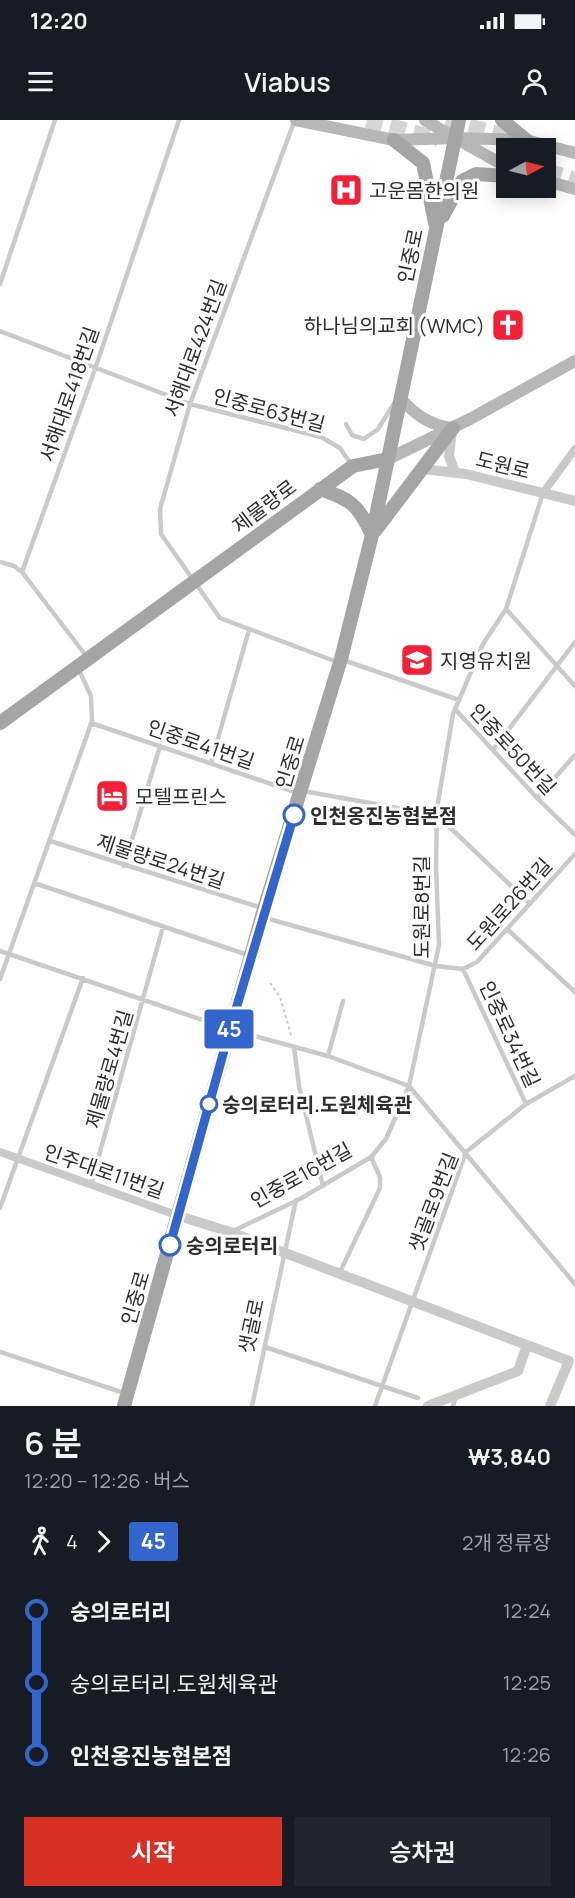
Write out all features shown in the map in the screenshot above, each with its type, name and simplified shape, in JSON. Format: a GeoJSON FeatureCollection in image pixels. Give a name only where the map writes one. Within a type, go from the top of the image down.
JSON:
{"type":"FeatureCollection","features":[{"type":"Feature","properties":{"kind":"main road"},"geometry":{"type":"LineString","coordinates":[[295,120],[394,140],[496,139]]}},
{"type":"Feature","properties":{"kind":"main road"},"geometry":{"type":"LineString","coordinates":[[425,120],[496,161]]}},
{"type":"Feature","properties":{"kind":"main road","name":"인중로"},"geometry":{"type":"LineString","coordinates":[[124,1406],[263,913],[340,661],[372,535],[459,120]]}},
{"type":"Feature","properties":{"kind":"main road"},"geometry":{"type":"LineString","coordinates":[[502,120],[524,138]]}},
{"type":"Feature","properties":{"kind":"main road"},"geometry":{"type":"LineString","coordinates":[[394,140],[423,163],[436,228]]}},
{"type":"Feature","properties":{"kind":"main road"},"geometry":{"type":"LineString","coordinates":[[556,148],[575,153]]}},
{"type":"Feature","properties":{"kind":"main road"},"geometry":{"type":"LineString","coordinates":[[436,228],[462,182],[476,174],[496,175]]}},
{"type":"Feature","properties":{"kind":"main road"},"geometry":{"type":"LineString","coordinates":[[556,184],[575,189]]}},
{"type":"Feature","properties":{"kind":"main road","name":"제물량로"},"geometry":{"type":"LineString","coordinates":[[0,723],[194,584],[353,466],[388,459],[453,428],[575,361]]}},
{"type":"Feature","properties":{"kind":"main road"},"geometry":{"type":"LineString","coordinates":[[401,394],[420,418],[440,427],[453,428]]}},
{"type":"Feature","properties":{"kind":"main road"},"geometry":{"type":"LineString","coordinates":[[320,489],[351,501],[360,510],[372,535],[453,428]]}},
{"type":"Feature","properties":{"kind":"street"},"geometry":{"type":"LineString","coordinates":[[453,428],[449,456],[455,472]]}},
{"type":"Feature","properties":{"kind":"street"},"geometry":{"type":"LineString","coordinates":[[543,493],[575,449]]}},
{"type":"Feature","properties":{"kind":"street","name":"도원로"},"geometry":{"type":"LineString","coordinates":[[422,469],[455,472],[575,501]]}},
{"type":"Feature","properties":{"kind":"street","name":"인주대로11번길"},"geometry":{"type":"LineString","coordinates":[[0,1152],[179,1216]]}},
{"type":"Feature","properties":{"kind":"street","name":"인중로16번길"},"geometry":{"type":"LineString","coordinates":[[179,1216],[284,1252],[572,1360]]}},
{"type":"Feature","properties":{"kind":"street"},"geometry":{"type":"LineString","coordinates":[[428,1406],[455,1401],[518,1371],[527,1345]]}},
{"type":"Feature","properties":{"kind":"street"},"geometry":{"type":"LineString","coordinates":[[550,1406],[572,1360]]}},
{"type":"Feature","properties":{"kind":"lane"},"geometry":{"type":"LineString","coordinates":[[0,284],[55,120]]}},
{"type":"Feature","properties":{"kind":"lane","name":"서해대로418번길"},"geometry":{"type":"LineString","coordinates":[[22,572],[95,369],[179,120]]}},
{"type":"Feature","properties":{"kind":"lane","name":"서해대로424번길"},"geometry":{"type":"LineString","coordinates":[[249,630],[216,615],[161,534],[160,509],[190,404],[295,120]]}},
{"type":"Feature","properties":{"kind":"lane","name":"인중로63번길"},"geometry":{"type":"LineString","coordinates":[[0,331],[190,404],[321,437],[340,448],[353,466]]}},
{"type":"Feature","properties":{"kind":"lane"},"geometry":{"type":"LineString","coordinates":[[346,424],[352,435],[364,439],[378,429],[401,394]]}},
{"type":"Feature","properties":{"kind":"lane","name":"도원로8번길"},"geometry":{"type":"LineString","coordinates":[[371,1157],[386,1139],[409,1086],[436,966],[439,945],[437,816],[444,757],[455,709],[483,644],[506,609],[543,493]]}},
{"type":"Feature","properties":{"kind":"lane"},"geometry":{"type":"LineString","coordinates":[[0,562],[14,566],[22,572],[83,664],[91,696],[91,723],[0,979]]}},
{"type":"Feature","properties":{"kind":"lane"},"geometry":{"type":"LineString","coordinates":[[506,609],[556,668],[575,686]]}},
{"type":"Feature","properties":{"kind":"lane"},"geometry":{"type":"LineString","coordinates":[[211,763],[249,630]]}},
{"type":"Feature","properties":{"kind":"lane","name":"인중로50번길"},"geometry":{"type":"LineString","coordinates":[[249,630],[459,700]]}},
{"type":"Feature","properties":{"kind":"lane"},"geometry":{"type":"LineString","coordinates":[[493,750],[575,642]]}},
{"type":"Feature","properties":{"kind":"lane","name":"인중로50번길"},"geometry":{"type":"LineString","coordinates":[[455,709],[537,798],[575,834]]}},
{"type":"Feature","properties":{"kind":"lane","name":"인중로41번길"},"geometry":{"type":"LineString","coordinates":[[91,723],[301,792],[437,816]]}},
{"type":"Feature","properties":{"kind":"lane"},"geometry":{"type":"LineString","coordinates":[[124,866],[160,746]]}},
{"type":"Feature","properties":{"kind":"lane"},"geometry":{"type":"LineString","coordinates":[[537,798],[575,755]]}},
{"type":"Feature","properties":{"kind":"lane"},"geometry":{"type":"LineString","coordinates":[[437,816],[530,904]]}},
{"type":"Feature","properties":{"kind":"lane","name":"제물량로24번길"},"geometry":{"type":"LineString","coordinates":[[50,841],[263,913]]}},
{"type":"Feature","properties":{"kind":"lane","name":"도원로26번길"},"geometry":{"type":"LineString","coordinates":[[463,969],[477,962],[575,854]]}},
{"type":"Feature","properties":{"kind":"lane"},"geometry":{"type":"LineString","coordinates":[[34,883],[251,956]]}},
{"type":"Feature","properties":{"kind":"lane","name":"인중로34번길"},"geometry":{"type":"LineString","coordinates":[[263,913],[436,966],[463,969],[526,1104]]}},
{"type":"Feature","properties":{"kind":"lane","name":"제물량로4번길"},"geometry":{"type":"LineString","coordinates":[[91,1184],[143,1006],[143,997],[163,927]]}},
{"type":"Feature","properties":{"kind":"lane"},"geometry":{"type":"LineString","coordinates":[[507,929],[575,992]]}},
{"type":"Feature","properties":{"kind":"lane","name":"제물량로4번길"},"geometry":{"type":"LineString","coordinates":[[0,951],[143,997],[230,1029],[328,1056],[409,1086]]}},
{"type":"Feature","properties":{"kind":"lane"},"geometry":{"type":"LineString","coordinates":[[18,1159],[83,978]]}},
{"type":"Feature","properties":{"kind":"lane"},"geometry":{"type":"LineString","coordinates":[[328,1056],[344,1001]]}},
{"type":"Feature","properties":{"kind":"lane"},"geometry":{"type":"LineString","coordinates":[[294,1047],[299,1086],[323,1186]]}},
{"type":"Feature","properties":{"kind":"lane","name":"샛골로9번길"},"geometry":{"type":"LineString","coordinates":[[375,1406],[466,1152],[526,1104],[575,1076]]}},
{"type":"Feature","properties":{"kind":"lane"},"geometry":{"type":"LineString","coordinates":[[409,1086],[575,1284]]}},
{"type":"Feature","properties":{"kind":"lane","name":"인중로16번길"},"geometry":{"type":"LineString","coordinates":[[230,1233],[323,1186],[371,1157],[380,1177],[380,1188],[340,1274]]}},
{"type":"Feature","properties":{"kind":"lane","name":"인주대로11번길"},"geometry":{"type":"LineString","coordinates":[[0,1208],[18,1159]]}},
{"type":"Feature","properties":{"kind":"lane","name":"샛골로"},"geometry":{"type":"LineString","coordinates":[[252,1406],[296,1200]]}},
{"type":"Feature","properties":{"kind":"lane"},"geometry":{"type":"LineString","coordinates":[[265,1347],[418,1398]]}},
{"type":"Feature","properties":{"kind":"lane"},"geometry":{"type":"LineString","coordinates":[[0,1352],[122,1394],[128,1389]]}},
{"type":"Feature","properties":{"kind":"path"},"geometry":{"type":"LineString","coordinates":[[270,983],[280,997],[294,1047]]}},
{"type":"Feature","properties":{"kind":"tunnel"},"geometry":{"type":"LineString","coordinates":[[367,120],[438,139]]}},
{"type":"Feature","properties":{"kind":"tunnel"},"geometry":{"type":"LineString","coordinates":[[446,120],[512,138]]}},
{"type":"Feature","properties":{"kind":"tunnel"},"geometry":{"type":"LineString","coordinates":[[556,174],[575,180]]}},
{"type":"Feature","properties":{"kind":"bus line","name":"45"},"geometry":{"type":"LineString","coordinates":[[170,1245],[264,909],[294,815]]}},
{"type":"Feature","properties":{"kind":"place","name":"고운몸한의원"},"geometry":{"type":"Point","coordinates":[346,190]}},
{"type":"Feature","properties":{"kind":"place","name":"하나님의교회 (WMC)"},"geometry":{"type":"Point","coordinates":[508,325]}},
{"type":"Feature","properties":{"kind":"place","name":"지영유치원"},"geometry":{"type":"Point","coordinates":[417,660]}},
{"type":"Feature","properties":{"kind":"place","name":"모텔프린스"},"geometry":{"type":"Point","coordinates":[112,796]}},
{"type":"Feature","properties":{"kind":"place","name":"인천옹진농협본점"},"geometry":{"type":"Point","coordinates":[294,815]}},
{"type":"Feature","properties":{"kind":"place","name":"숭의로터리.도원체육관"},"geometry":{"type":"Point","coordinates":[209,1104]}},
{"type":"Feature","properties":{"kind":"place","name":"숭의로터리"},"geometry":{"type":"Point","coordinates":[170,1245]}}]}
